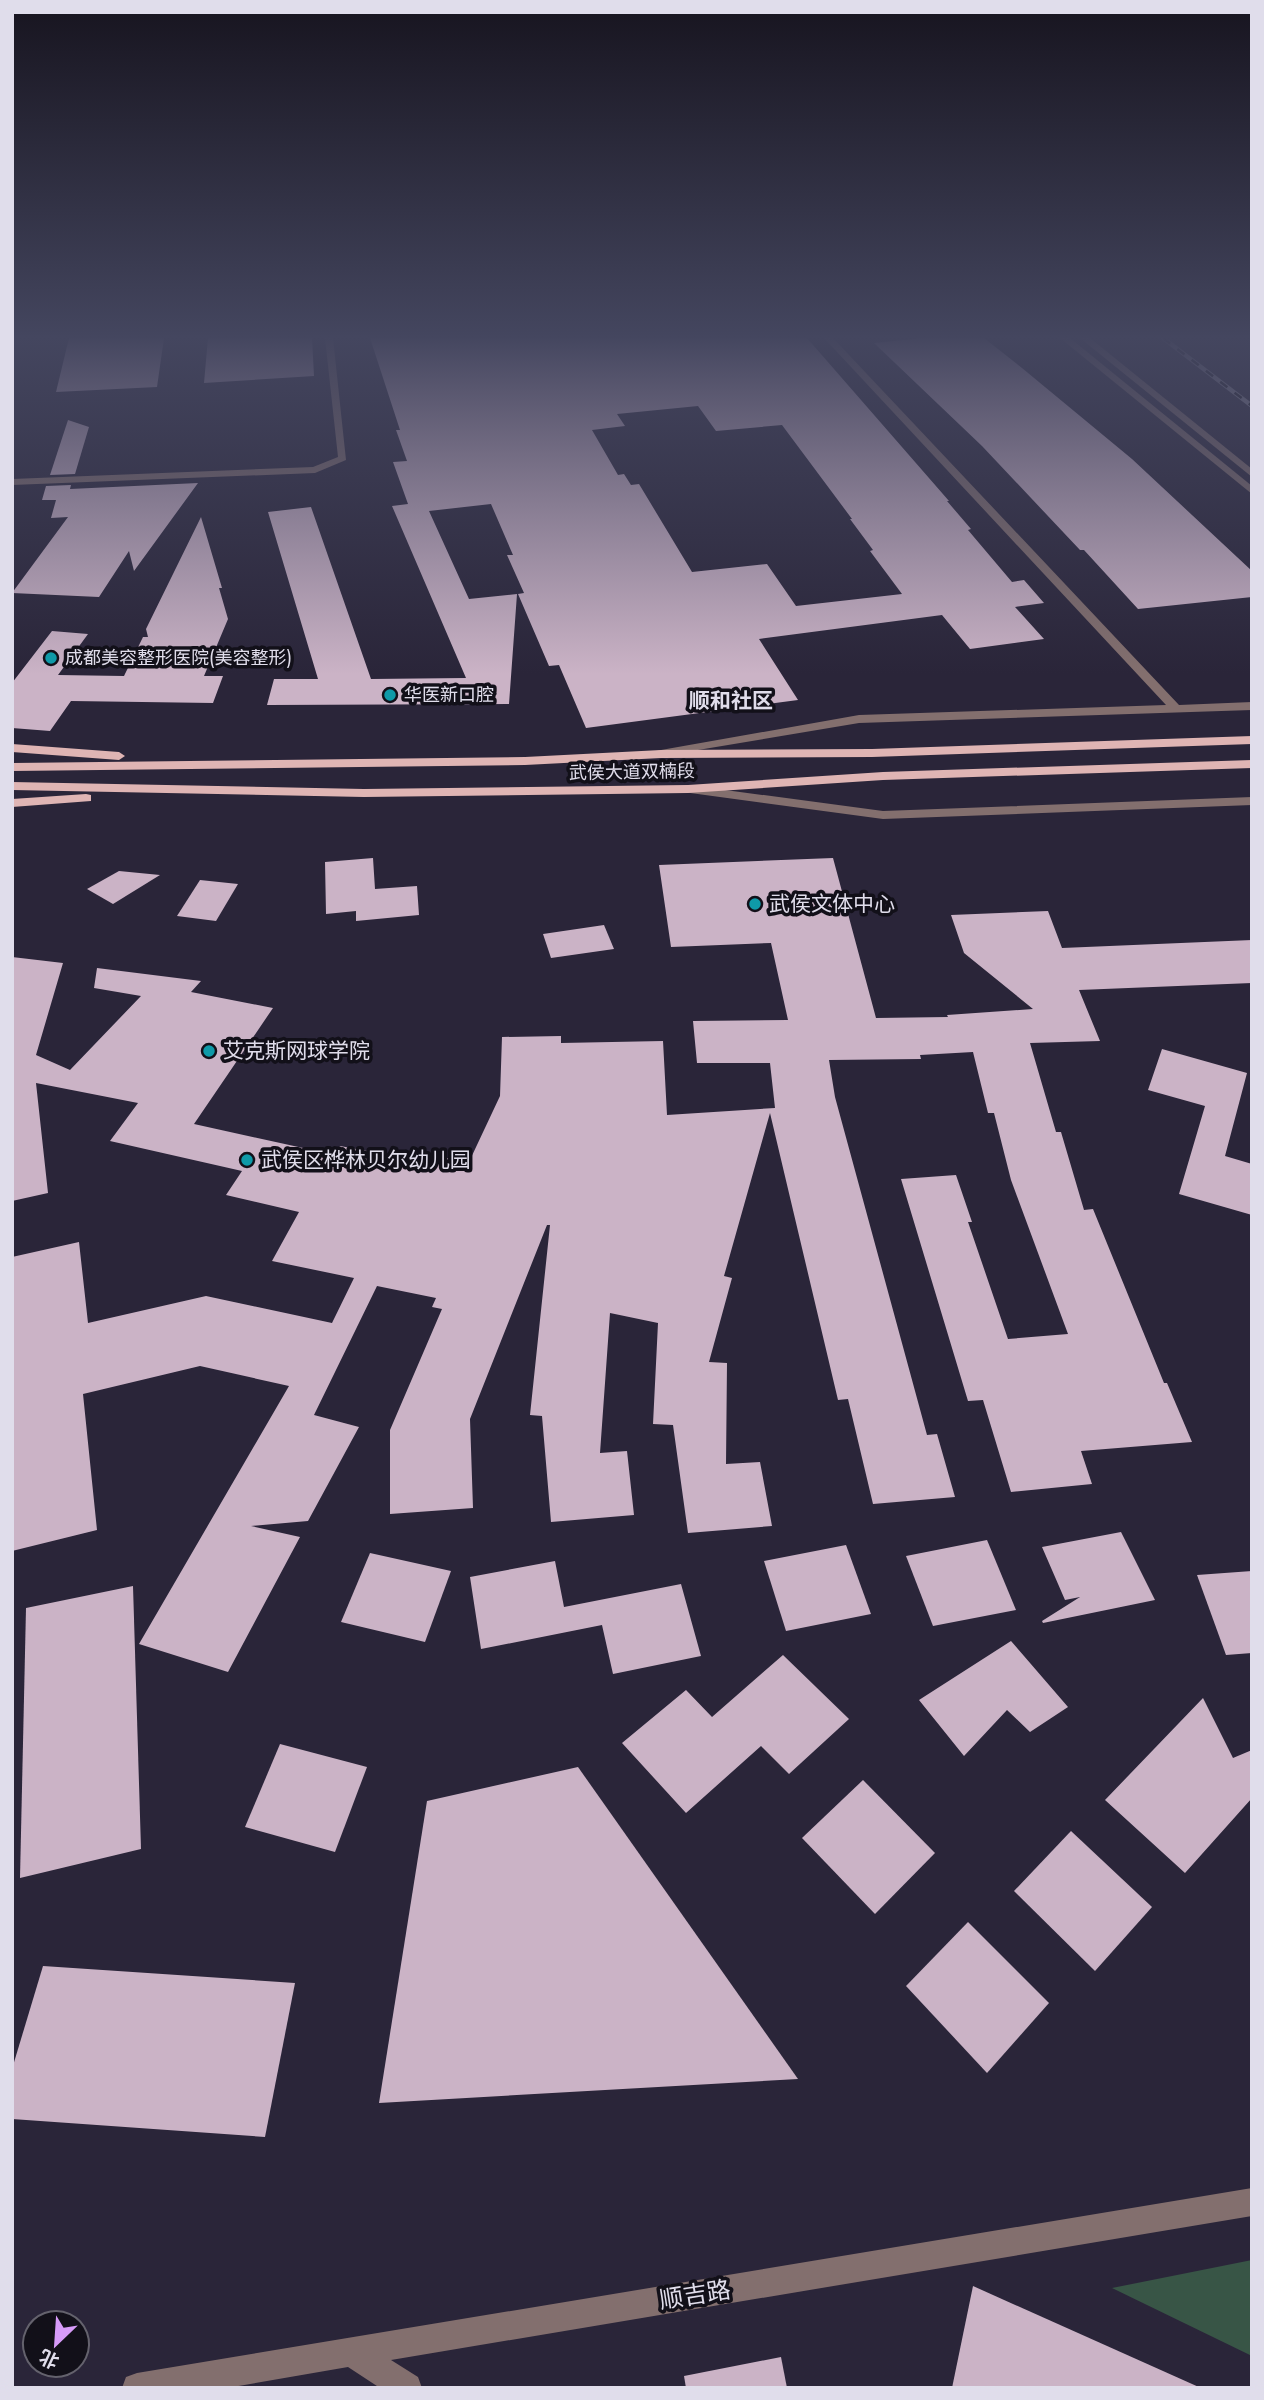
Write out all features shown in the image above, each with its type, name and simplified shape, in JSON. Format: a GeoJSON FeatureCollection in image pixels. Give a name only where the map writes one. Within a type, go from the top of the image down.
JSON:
{"type":"FeatureCollection","features":[{"type":"Feature","properties":{"kind":"main road","name":"武侯大道双楠段"},"geometry":{"type":"LineString","coordinates":[[12,767],[525,761],[661,754],[872,753],[1252,740]]}},
{"type":"Feature","properties":{"kind":"main road"},"geometry":{"type":"LineString","coordinates":[[12,748],[241,764]]}},
{"type":"Feature","properties":{"kind":"main road","name":"武侯大道双楠段"},"geometry":{"type":"LineString","coordinates":[[12,786],[364,793],[688,789],[883,776],[1252,764]]}},
{"type":"Feature","properties":{"kind":"main road"},"geometry":{"type":"LineString","coordinates":[[12,803],[205,790]]}},
{"type":"Feature","properties":{"kind":"street"},"geometry":{"type":"LineString","coordinates":[[12,482],[315,470],[343,458],[342,450]]}},
{"type":"Feature","properties":{"kind":"street"},"geometry":{"type":"LineString","coordinates":[[933,450],[1177,710]]}},
{"type":"Feature","properties":{"kind":"street"},"geometry":{"type":"LineString","coordinates":[[1202,450],[1252,491]]}},
{"type":"Feature","properties":{"kind":"street"},"geometry":{"type":"LineString","coordinates":[[1222,450],[1252,474]]}},
{"type":"Feature","properties":{"kind":"street"},"geometry":{"type":"LineString","coordinates":[[661,754],[859,719],[1252,706]]}},
{"type":"Feature","properties":{"kind":"street"},"geometry":{"type":"LineString","coordinates":[[688,789],[883,815],[1252,801]]}},
{"type":"Feature","properties":{"kind":"street","name":"顺吉路"},"geometry":{"type":"LineString","coordinates":[[137,2388],[1252,2202]]}},
{"type":"Feature","properties":{"kind":"street"},"geometry":{"type":"LineString","coordinates":[[351,2352],[407,2388]]}},
{"type":"Feature","properties":{"kind":"green space"},"geometry":{"type":"Polygon","coordinates":[[[1252,2260],[1252,2356],[1112,2288],[1252,2260]]]}},
{"type":"Feature","properties":{"kind":"building"},"geometry":{"type":"Polygon","coordinates":[[[58,450],[82,450],[75,474],[50,475],[58,450]]]}},
{"type":"Feature","properties":{"kind":"building"},"geometry":{"type":"Polygon","coordinates":[[[403,450],[604,450],[618,475],[624,474],[631,485],[639,484],[692,572],[767,564],[796,606],[902,594],[870,551],[873,550],[852,519],[801,450],[905,450],[949,501],[971,529],[968,530],[1012,582],[1024,580],[1044,603],[1015,607],[1044,639],[970,649],[942,615],[759,639],[798,700],[586,728],[559,665],[549,666],[518,594],[524,593],[507,555],[513,555],[491,504],[429,511],[469,599],[517,594],[509,704],[267,705],[274,679],[318,679],[268,512],[311,507],[371,679],[466,678],[392,506],[408,504],[393,462],[407,461],[403,450]]]}},
{"type":"Feature","properties":{"kind":"building"},"geometry":{"type":"Polygon","coordinates":[[[986,450],[1121,450],[1252,571],[1252,597],[1138,609],[1084,550],[1080,550],[986,450]]]}},
{"type":"Feature","properties":{"kind":"building"},"geometry":{"type":"Polygon","coordinates":[[[198,483],[134,571],[129,551],[99,597],[12,593],[68,517],[51,518],[56,500],[42,500],[46,486],[71,485],[70,489],[198,483]]]}},
{"type":"Feature","properties":{"kind":"building"},"geometry":{"type":"Polygon","coordinates":[[[201,517],[222,588],[219,588],[228,619],[204,676],[223,676],[213,703],[71,701],[50,731],[12,728],[12,683],[52,631],[88,634],[58,675],[124,676],[143,637],[148,637],[146,629],[201,517]]]}},
{"type":"Feature","properties":{"kind":"building"},"geometry":{"type":"Polygon","coordinates":[[[373,858],[375,889],[417,886],[419,915],[356,921],[356,911],[326,914],[325,862],[373,858]]]}},
{"type":"Feature","properties":{"kind":"building"},"geometry":{"type":"Polygon","coordinates":[[[833,858],[876,1018],[948,1017],[947,1015],[1033,1009],[964,953],[951,915],[1048,911],[1062,948],[1252,940],[1252,983],[1079,990],[1100,1041],[1030,1043],[1056,1132],[1061,1132],[1084,1210],[1093,1209],[1164,1383],[1167,1383],[1192,1442],[1081,1451],[1092,1484],[1011,1492],[983,1400],[968,1401],[901,1179],[956,1175],[972,1222],[968,1222],[1008,1339],[1068,1334],[1011,1180],[994,1113],[988,1113],[973,1052],[920,1055],[921,1059],[829,1060],[835,1097],[927,1435],[937,1434],[955,1497],[873,1504],[848,1399],[838,1400],[770,1113],[724,1276],[732,1278],[709,1362],[727,1363],[726,1464],[760,1462],[772,1526],[688,1533],[673,1425],[653,1424],[658,1323],[610,1313],[600,1453],[627,1451],[634,1515],[551,1522],[542,1416],[530,1415],[550,1225],[547,1225],[470,1419],[473,1508],[390,1514],[390,1430],[442,1309],[432,1307],[436,1298],[377,1286],[314,1415],[359,1427],[308,1521],[251,1526],[300,1537],[228,1672],[139,1644],[289,1386],[200,1366],[83,1394],[97,1530],[12,1551],[12,1257],[79,1242],[88,1323],[206,1296],[332,1323],[354,1278],[272,1261],[299,1212],[226,1195],[242,1171],[110,1141],[138,1103],[36,1083],[48,1193],[12,1201],[12,957],[63,963],[36,1055],[70,1070],[141,996],[94,988],[97,968],[201,981],[191,992],[273,1008],[194,1124],[335,1155],[340,1146],[406,1158],[409,1151],[469,1162],[500,1096],[502,1037],[561,1036],[561,1043],[663,1041],[667,1115],[775,1108],[770,1063],[697,1063],[693,1021],[788,1020],[771,943],[671,947],[659,865],[833,858]]]}},
{"type":"Feature","properties":{"kind":"building"},"geometry":{"type":"Polygon","coordinates":[[[119,871],[160,875],[113,904],[87,889],[119,871]]]}},
{"type":"Feature","properties":{"kind":"building"},"geometry":{"type":"Polygon","coordinates":[[[200,880],[238,884],[216,921],[177,916],[200,880]]]}},
{"type":"Feature","properties":{"kind":"building"},"geometry":{"type":"Polygon","coordinates":[[[604,925],[614,949],[551,958],[543,934],[604,925]]]}},
{"type":"Feature","properties":{"kind":"building"},"geometry":{"type":"Polygon","coordinates":[[[1162,1049],[1247,1073],[1225,1156],[1252,1164],[1252,1215],[1179,1194],[1205,1106],[1148,1090],[1162,1049]]]}},
{"type":"Feature","properties":{"kind":"building"},"geometry":{"type":"Polygon","coordinates":[[[1121,1532],[1155,1600],[1043,1623],[1042,1621],[1080,1597],[1065,1600],[1042,1547],[1121,1532]]]}},
{"type":"Feature","properties":{"kind":"building"},"geometry":{"type":"Polygon","coordinates":[[[987,1540],[1016,1610],[933,1626],[906,1556],[987,1540]]]}},
{"type":"Feature","properties":{"kind":"building"},"geometry":{"type":"Polygon","coordinates":[[[846,1545],[871,1614],[786,1631],[764,1561],[846,1545]]]}},
{"type":"Feature","properties":{"kind":"building"},"geometry":{"type":"Polygon","coordinates":[[[370,1553],[451,1571],[425,1642],[341,1622],[370,1553]]]}},
{"type":"Feature","properties":{"kind":"building"},"geometry":{"type":"Polygon","coordinates":[[[555,1561],[564,1607],[681,1584],[701,1656],[613,1674],[602,1625],[481,1649],[470,1577],[555,1561]]]}},
{"type":"Feature","properties":{"kind":"building"},"geometry":{"type":"Polygon","coordinates":[[[1252,1571],[1252,1653],[1226,1655],[1197,1575],[1252,1571]]]}},
{"type":"Feature","properties":{"kind":"building"},"geometry":{"type":"Polygon","coordinates":[[[133,1586],[141,1849],[20,1878],[26,1608],[133,1586]]]}},
{"type":"Feature","properties":{"kind":"building"},"geometry":{"type":"Polygon","coordinates":[[[1011,1641],[1068,1707],[1030,1732],[1007,1710],[964,1756],[919,1700],[1011,1641]]]}},
{"type":"Feature","properties":{"kind":"building"},"geometry":{"type":"Polygon","coordinates":[[[783,1655],[849,1719],[789,1774],[761,1746],[686,1813],[622,1743],[686,1690],[712,1717],[783,1655]]]}},
{"type":"Feature","properties":{"kind":"building"},"geometry":{"type":"Polygon","coordinates":[[[1203,1698],[1233,1758],[1252,1750],[1252,1798],[1185,1873],[1105,1800],[1203,1698]]]}},
{"type":"Feature","properties":{"kind":"building"},"geometry":{"type":"Polygon","coordinates":[[[280,1744],[367,1767],[335,1852],[245,1827],[280,1744]]]}},
{"type":"Feature","properties":{"kind":"building"},"geometry":{"type":"Polygon","coordinates":[[[578,1767],[798,2079],[379,2103],[427,1801],[578,1767]]]}},
{"type":"Feature","properties":{"kind":"building"},"geometry":{"type":"Polygon","coordinates":[[[863,1780],[935,1853],[875,1914],[802,1838],[863,1780]]]}},
{"type":"Feature","properties":{"kind":"building"},"geometry":{"type":"Polygon","coordinates":[[[1071,1831],[1152,1907],[1095,1971],[1014,1891],[1071,1831]]]}},
{"type":"Feature","properties":{"kind":"building"},"geometry":{"type":"Polygon","coordinates":[[[968,1922],[1049,2003],[987,2073],[906,1986],[968,1922]]]}},
{"type":"Feature","properties":{"kind":"building"},"geometry":{"type":"Polygon","coordinates":[[[43,1966],[295,1983],[265,2137],[12,2119],[12,2069],[43,1966]]]}},
{"type":"Feature","properties":{"kind":"building"},"geometry":{"type":"Polygon","coordinates":[[[973,2286],[1201,2388],[952,2388],[973,2286]]]}},
{"type":"Feature","properties":{"kind":"building"},"geometry":{"type":"Polygon","coordinates":[[[781,2357],[787,2388],[686,2388],[684,2376],[781,2357]]]}},
{"type":"Feature","properties":{"kind":"place","name":"成都美容整形医院(美容整形)"},"geometry":{"type":"Point","coordinates":[51,658]}},
{"type":"Feature","properties":{"kind":"place","name":"华医新口腔"},"geometry":{"type":"Point","coordinates":[390,695]}},
{"type":"Feature","properties":{"kind":"place","name":"武侯文体中心"},"geometry":{"type":"Point","coordinates":[755,904]}},
{"type":"Feature","properties":{"kind":"place","name":"艾克斯网球学院"},"geometry":{"type":"Point","coordinates":[209,1051]}},
{"type":"Feature","properties":{"kind":"place","name":"武侯区桦林贝尔幼儿园"},"geometry":{"type":"Point","coordinates":[247,1160]}},
{"type":"Feature","properties":{"kind":"district","name":"顺和社区"},"geometry":{"type":"Point","coordinates":[731,701]}}]}
